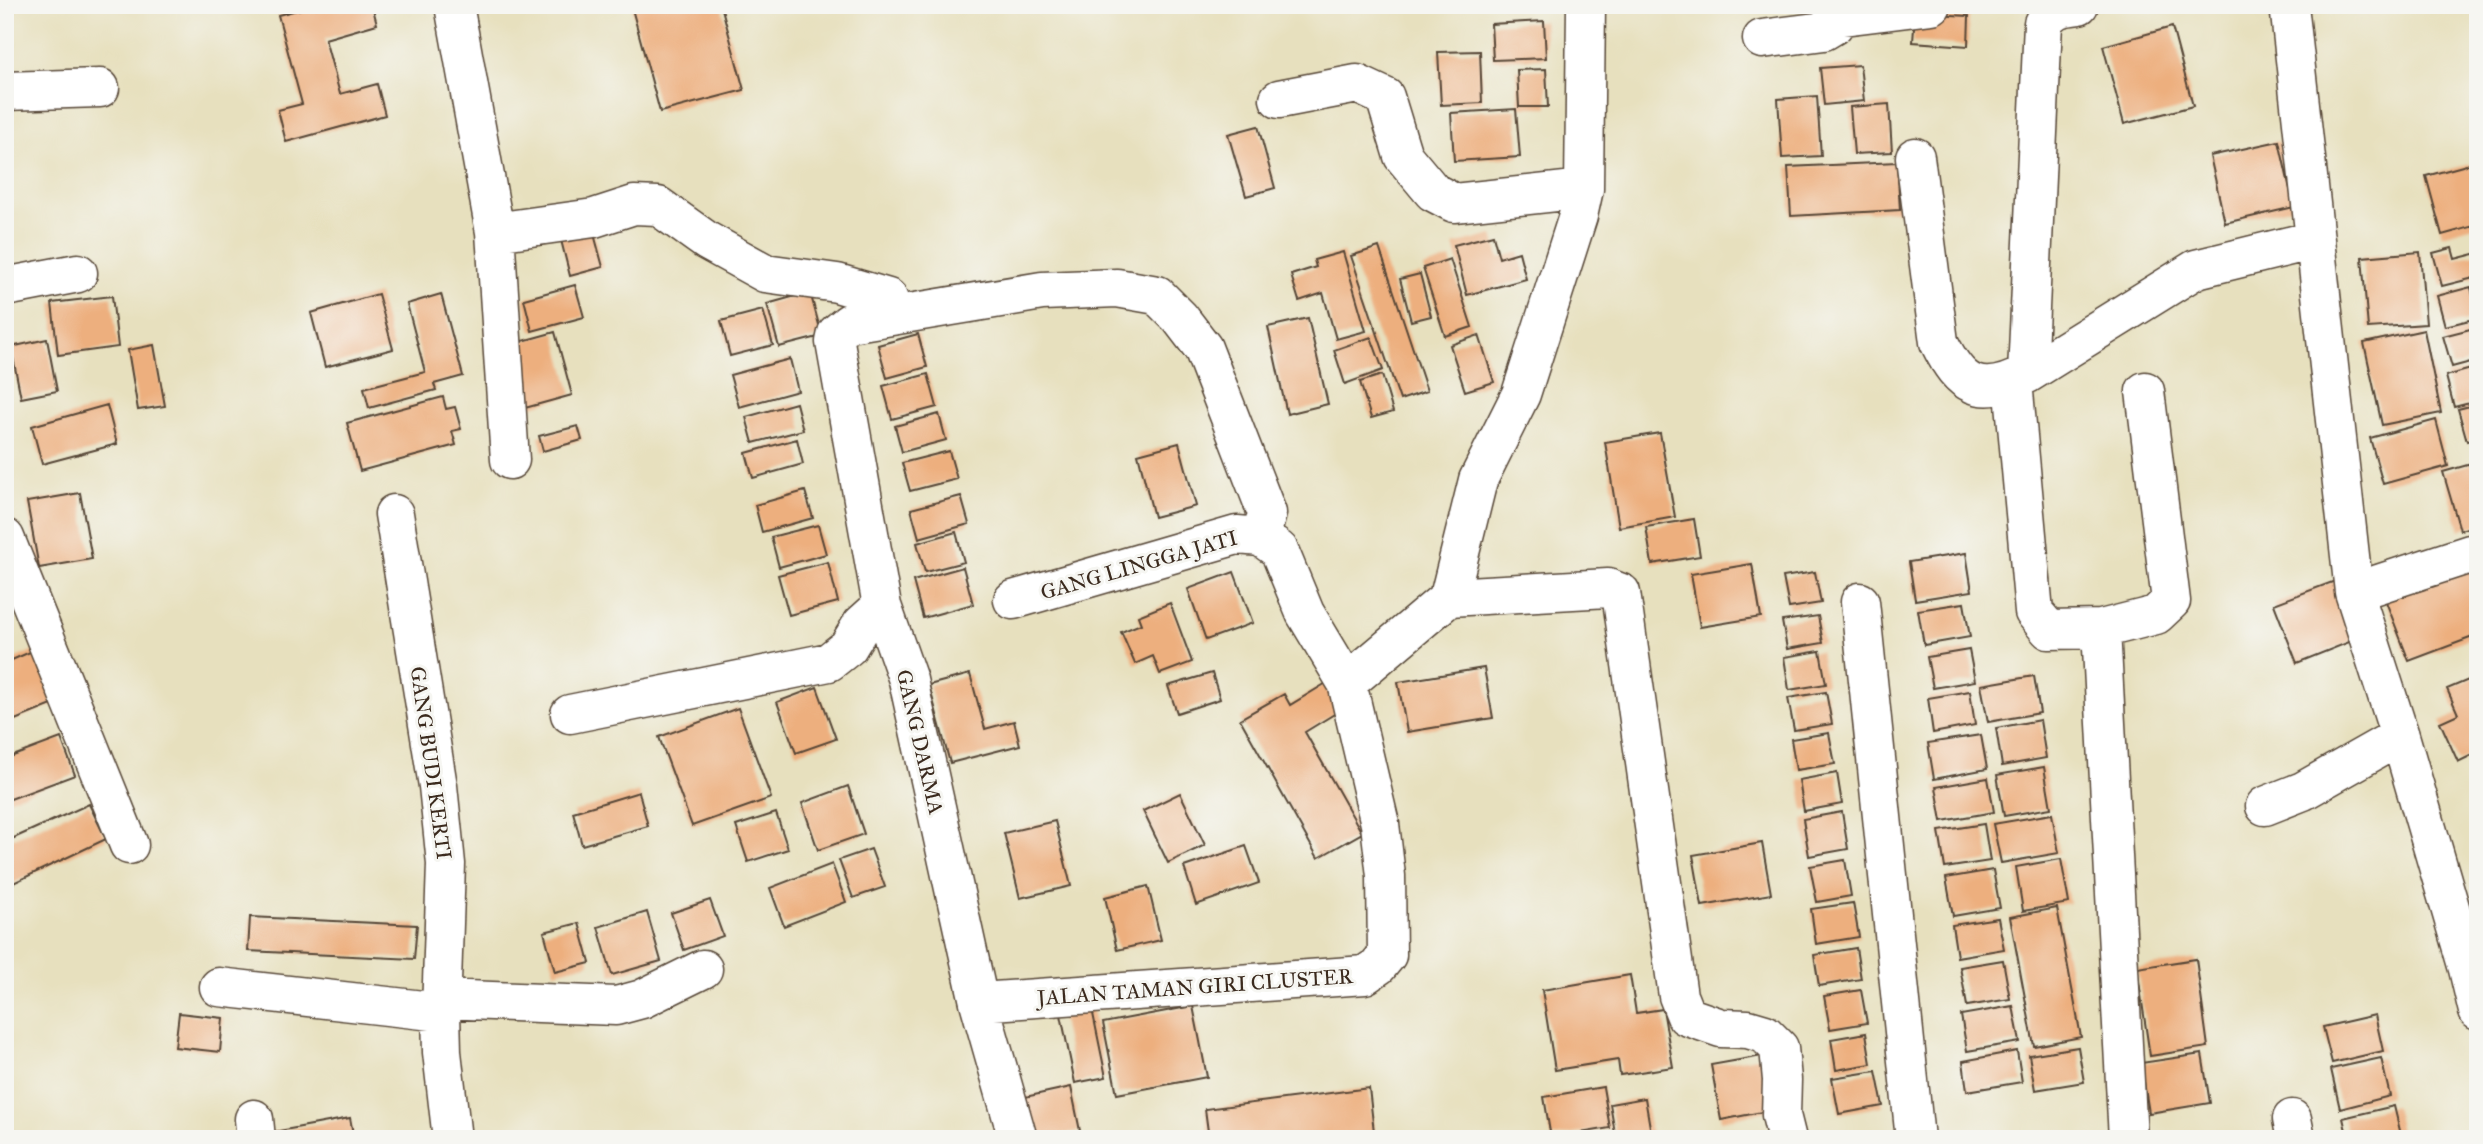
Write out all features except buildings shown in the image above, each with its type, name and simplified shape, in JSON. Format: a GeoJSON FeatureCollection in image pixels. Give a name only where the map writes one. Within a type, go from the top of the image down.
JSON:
{"type":"FeatureCollection","features":[{"type":"Feature","properties":{"kind":"street"},"geometry":{"type":"LineString","coordinates":[[454,5],[495,232],[510,460]]}},
{"type":"Feature","properties":{"kind":"street"},"geometry":{"type":"LineString","coordinates":[[1347,683],[1449,597],[1478,480],[1521,394],[1584,190],[1586,5]]}},
{"type":"Feature","properties":{"kind":"street"},"geometry":{"type":"LineString","coordinates":[[1762,39],[1824,31],[1834,25],[1834,11],[1932,5]]}},
{"type":"Feature","properties":{"kind":"street"},"geometry":{"type":"LineString","coordinates":[[2079,5],[2057,8],[2049,13],[2043,23],[2020,378],[2034,612],[2049,630],[2101,629],[2156,615],[2171,601],[2145,391]]}},
{"type":"Feature","properties":{"kind":"street"},"geometry":{"type":"LineString","coordinates":[[2289,5],[2354,592],[2400,736],[2478,1011]]}},
{"type":"Feature","properties":{"kind":"street"},"geometry":{"type":"LineString","coordinates":[[1279,99],[1357,83],[1385,97],[1403,156],[1433,192],[1454,203],[1584,190]]}},
{"type":"Feature","properties":{"kind":"street"},"geometry":{"type":"LineString","coordinates":[[5,91],[100,88]]}},
{"type":"Feature","properties":{"kind":"street"},"geometry":{"type":"LineString","coordinates":[[1915,157],[1939,342],[1950,364],[1965,380],[1980,387],[2020,378],[2196,270],[2314,240]]}},
{"type":"Feature","properties":{"kind":"street"},"geometry":{"type":"LineString","coordinates":[[495,232],[594,218],[634,205],[658,206],[707,241],[765,273],[837,283],[888,299],[895,314],[1042,291],[1117,288],[1157,295],[1180,318],[1203,348],[1267,513],[1261,537]]}},
{"type":"Feature","properties":{"kind":"street"},"geometry":{"type":"LineString","coordinates":[[5,287],[78,273]]}},
{"type":"Feature","properties":{"kind":"street","name":"GANG DARMA"},"geometry":{"type":"LineString","coordinates":[[895,314],[849,323],[837,333],[835,342],[882,606],[908,680],[979,1002],[1018,1139]]}},
{"type":"Feature","properties":{"kind":"street","name":"GANG BUDI KERTI"},"geometry":{"type":"LineString","coordinates":[[394,513],[438,786],[446,863],[442,1052],[452,1139]]}},
{"type":"Feature","properties":{"kind":"street","name":"GANG LINGGA JATI"},"geometry":{"type":"LineString","coordinates":[[1013,600],[1237,535],[1261,537],[1283,555],[1305,613],[1347,683]]}},
{"type":"Feature","properties":{"kind":"street"},"geometry":{"type":"LineString","coordinates":[[5,538],[130,845]]}},
{"type":"Feature","properties":{"kind":"street"},"geometry":{"type":"LineString","coordinates":[[2354,592],[2478,553]]}},
{"type":"Feature","properties":{"kind":"street"},"geometry":{"type":"LineString","coordinates":[[1449,597],[1608,588],[1621,593],[1678,996],[1686,1016],[1721,1028],[1748,1029],[1765,1034],[1779,1048],[1782,1115],[1787,1139]]}},
{"type":"Feature","properties":{"kind":"street"},"geometry":{"type":"LineString","coordinates":[[1860,602],[1915,1139]]}},
{"type":"Feature","properties":{"kind":"street"},"geometry":{"type":"LineString","coordinates":[[570,714],[829,662],[848,647],[862,624],[882,606]]}},
{"type":"Feature","properties":{"kind":"street"},"geometry":{"type":"LineString","coordinates":[[2101,629],[2128,1139]]}},
{"type":"Feature","properties":{"kind":"street","name":"JALAN TAMAN GIRI CLUSTER"},"geometry":{"type":"LineString","coordinates":[[979,1002],[1365,975],[1378,966],[1387,955],[1385,863],[1380,824],[1347,683]]}},
{"type":"Feature","properties":{"kind":"street"},"geometry":{"type":"LineString","coordinates":[[2265,806],[2303,791],[2400,736]]}},
{"type":"Feature","properties":{"kind":"street"},"geometry":{"type":"LineString","coordinates":[[219,987],[441,1005],[615,1006],[642,999],[703,969]]}}]}
